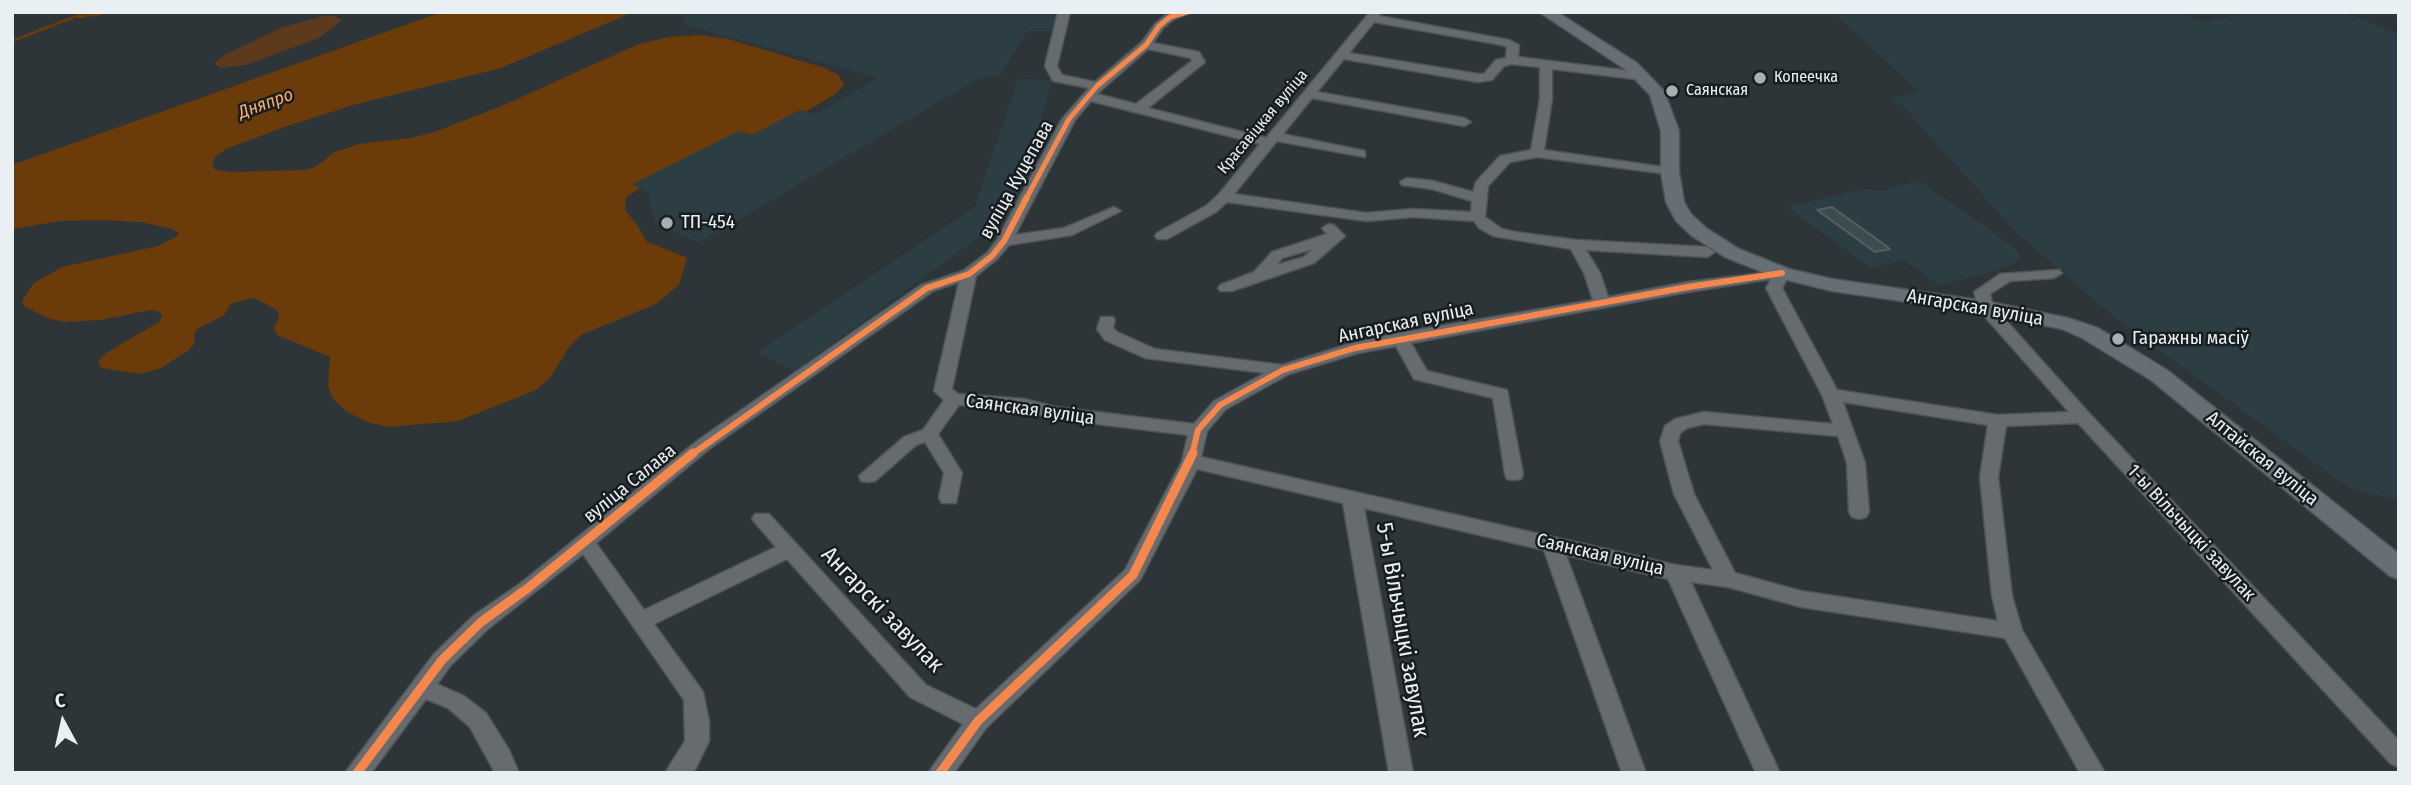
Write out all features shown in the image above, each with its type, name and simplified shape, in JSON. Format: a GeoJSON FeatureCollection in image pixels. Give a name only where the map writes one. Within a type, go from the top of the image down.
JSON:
{"type":"FeatureCollection","features":[{"type":"Feature","properties":{"kind":"main road"},"geometry":{"type":"LineString","coordinates":[[1546,12],[1615,54],[1643,76],[1664,104],[1671,140],[1670,172],[1677,207],[1699,233],[1732,253],[1782,273]]}},
{"type":"Feature","properties":{"kind":"main road","name":"Ангарская вуліца"},"geometry":{"type":"LineString","coordinates":[[1782,273],[1832,285],[1985,307],[2068,324],[2123,351]]}},
{"type":"Feature","properties":{"kind":"main road","name":"Алтайская вуліца"},"geometry":{"type":"LineString","coordinates":[[2123,351],[2160,375],[2399,569]]}},
{"type":"Feature","properties":{"kind":"street"},"geometry":{"type":"LineString","coordinates":[[1064,12],[1051,66],[1057,78],[1138,109],[1270,139],[1360,154]]}},
{"type":"Feature","properties":{"kind":"street","name":"вуліца Куцепава"},"geometry":{"type":"LineString","coordinates":[[969,274],[992,256],[1004,241],[1069,119],[1093,91],[1146,45],[1159,26],[1170,17],[1187,12]]}},
{"type":"Feature","properties":{"kind":"street"},"geometry":{"type":"LineString","coordinates":[[1374,15],[1505,42],[1513,45],[1512,60]]}},
{"type":"Feature","properties":{"kind":"street","name":"Красавіцкая вуліца"},"geometry":{"type":"LineString","coordinates":[[1162,236],[1211,209],[1224,197],[1374,15]]}},
{"type":"Feature","properties":{"kind":"street"},"geometry":{"type":"LineString","coordinates":[[1138,109],[1199,62],[1195,55],[1146,45]]}},
{"type":"Feature","properties":{"kind":"street"},"geometry":{"type":"LineString","coordinates":[[1341,55],[1478,78],[1488,77],[1500,63],[1512,60],[1643,76]]}},
{"type":"Feature","properties":{"kind":"street"},"geometry":{"type":"LineString","coordinates":[[1537,153],[1546,99],[1546,64]]}},
{"type":"Feature","properties":{"kind":"street"},"geometry":{"type":"LineString","coordinates":[[1309,94],[1464,122]]}},
{"type":"Feature","properties":{"kind":"street"},"geometry":{"type":"LineString","coordinates":[[1670,172],[1537,153],[1505,159],[1482,184],[1478,217],[1484,225],[1498,233],[1576,244],[1707,252]]}},
{"type":"Feature","properties":{"kind":"street"},"geometry":{"type":"LineString","coordinates":[[1407,182],[1433,185],[1480,199]]}},
{"type":"Feature","properties":{"kind":"street"},"geometry":{"type":"LineString","coordinates":[[1224,197],[1366,217],[1413,213],[1478,217]]}},
{"type":"Feature","properties":{"kind":"street"},"geometry":{"type":"LineString","coordinates":[[1004,241],[1067,232],[1114,211]]}},
{"type":"Feature","properties":{"kind":"street"},"geometry":{"type":"LineString","coordinates":[[1310,211],[1333,232]]}},
{"type":"Feature","properties":{"kind":"street"},"geometry":{"type":"LineString","coordinates":[[1226,288],[1309,260],[1333,232],[1366,217]]}},
{"type":"Feature","properties":{"kind":"street"},"geometry":{"type":"LineString","coordinates":[[1688,287],[1703,272],[1707,252],[1699,233]]}},
{"type":"Feature","properties":{"kind":"street"},"geometry":{"type":"LineString","coordinates":[[1576,244],[1592,273],[1602,302]]}},
{"type":"Feature","properties":{"kind":"street"},"geometry":{"type":"LineString","coordinates":[[1782,273],[1774,288],[1830,395],[1844,431],[1856,463],[1859,512]]}},
{"type":"Feature","properties":{"kind":"street","name":"Ангарская вуліца"},"geometry":{"type":"LineString","coordinates":[[940,773],[978,720],[1133,575],[1191,461],[1198,430],[1220,405],[1283,370],[1355,348],[1602,302],[1782,273]]}},
{"type":"Feature","properties":{"kind":"street"},"geometry":{"type":"LineString","coordinates":[[1985,307],[1982,292],[2007,277],[2054,273]]}},
{"type":"Feature","properties":{"kind":"street","name":"Саянская вуліца"},"geometry":{"type":"LineString","coordinates":[[969,274],[943,391],[954,399],[1024,405],[1056,414],[1198,430]]}},
{"type":"Feature","properties":{"kind":"street","name":"вуліца Салава"},"geometry":{"type":"LineString","coordinates":[[358,773],[421,687],[462,638],[703,445],[927,288],[969,274]]}},
{"type":"Feature","properties":{"kind":"street","name":"1-ы Вільчыцкі завулак"},"geometry":{"type":"LineString","coordinates":[[1985,307],[2083,417],[2399,757]]}},
{"type":"Feature","properties":{"kind":"street"},"geometry":{"type":"LineString","coordinates":[[1107,320],[1105,329],[1111,336],[1151,354],[1283,370]]}},
{"type":"Feature","properties":{"kind":"street"},"geometry":{"type":"LineString","coordinates":[[1400,338],[1420,375],[1501,394],[1514,474]]}},
{"type":"Feature","properties":{"kind":"street"},"geometry":{"type":"LineString","coordinates":[[1830,395],[1998,421],[2083,417]]}},
{"type":"Feature","properties":{"kind":"street"},"geometry":{"type":"LineString","coordinates":[[868,476],[910,441],[929,434],[954,399]]}},
{"type":"Feature","properties":{"kind":"street"},"geometry":{"type":"LineString","coordinates":[[1728,579],[1684,494],[1669,441],[1671,430],[1689,421],[1712,418],[1844,431]]}},
{"type":"Feature","properties":{"kind":"street"},"geometry":{"type":"LineString","coordinates":[[1998,421],[1989,477],[2002,596],[2012,631],[2093,773]]}},
{"type":"Feature","properties":{"kind":"street"},"geometry":{"type":"LineString","coordinates":[[929,434],[953,473],[949,498]]}},
{"type":"Feature","properties":{"kind":"street","name":"Саянская вуліца"},"geometry":{"type":"LineString","coordinates":[[1191,461],[1676,573],[1728,579],[1801,599],[2012,631]]}},
{"type":"Feature","properties":{"kind":"street","name":"5-ы Вільчыцкі завулак"},"geometry":{"type":"LineString","coordinates":[[1352,497],[1401,773]]}},
{"type":"Feature","properties":{"kind":"street","name":"Ангарскі завулак"},"geometry":{"type":"LineString","coordinates":[[762,519],[918,691],[978,720]]}},
{"type":"Feature","properties":{"kind":"street"},"geometry":{"type":"LineString","coordinates":[[585,542],[695,698],[698,721],[696,741],[688,761],[677,773]]}},
{"type":"Feature","properties":{"kind":"street"},"geometry":{"type":"LineString","coordinates":[[1552,545],[1634,773]]}},
{"type":"Feature","properties":{"kind":"street"},"geometry":{"type":"LineString","coordinates":[[641,621],[788,550]]}},
{"type":"Feature","properties":{"kind":"street"},"geometry":{"type":"LineString","coordinates":[[1676,573],[1768,773]]}},
{"type":"Feature","properties":{"kind":"street"},"geometry":{"type":"LineString","coordinates":[[421,687],[456,702],[478,720],[501,757],[507,773]]}},
{"type":"Feature","properties":{"kind":"shaded area"},"geometry":{"type":"Polygon","coordinates":[[[685,12],[1060,12],[1055,31],[1027,31],[999,77],[981,77],[699,243],[654,223],[649,193],[633,184],[739,131],[752,135],[800,110],[814,115],[879,78],[682,24],[685,12]]]}},
{"type":"Feature","properties":{"kind":"shaded area"},"geometry":{"type":"Polygon","coordinates":[[[1833,12],[2179,12],[2199,22],[2258,12],[2344,12],[2399,34],[2399,500],[2351,489],[2123,324],[2077,285],[2016,232],[1903,106],[1890,98],[1920,92],[1833,12]]]}},
{"type":"Feature","properties":{"kind":"shaded area"},"geometry":{"type":"Polygon","coordinates":[[[324,16],[334,16],[342,20],[319,38],[245,65],[221,68],[214,64],[224,55],[283,27],[324,16]]]}},
{"type":"Feature","properties":{"kind":"shaded area"},"geometry":{"type":"Polygon","coordinates":[[[1018,79],[1052,80],[1016,210],[795,371],[757,352],[975,207],[1018,79]]]}},
{"type":"Feature","properties":{"kind":"shaded area"},"geometry":{"type":"Polygon","coordinates":[[[1919,181],[2019,252],[2020,260],[1992,272],[1939,285],[1904,260],[1871,268],[1787,207],[1863,189],[1884,190],[1919,181]]]}},
{"type":"Feature","properties":{"kind":"water","name":"Дняпро"},"geometry":{"type":"Polygon","coordinates":[[[442,12],[634,12],[501,68],[353,105],[279,129],[226,149],[215,157],[212,166],[216,170],[233,172],[305,170],[315,167],[335,152],[358,144],[411,138],[437,131],[499,107],[639,44],[669,37],[700,35],[728,39],[825,68],[838,75],[844,85],[834,95],[805,112],[800,110],[752,135],[739,131],[633,184],[640,188],[626,197],[625,210],[646,241],[687,258],[679,285],[656,304],[581,335],[569,347],[550,378],[536,390],[458,421],[389,427],[370,423],[347,412],[333,399],[328,387],[330,357],[277,335],[274,328],[279,317],[277,310],[254,298],[232,303],[223,316],[197,329],[194,335],[195,343],[189,350],[161,368],[140,374],[101,368],[98,362],[106,353],[159,322],[162,316],[159,312],[151,310],[100,320],[65,322],[50,319],[25,307],[22,301],[34,283],[62,267],[158,246],[179,233],[140,222],[100,220],[61,221],[12,229],[12,165],[442,12]]]}},
{"type":"Feature","properties":{"kind":"building"},"geometry":{"type":"Polygon","coordinates":[[[1832,207],[1890,249],[1875,252],[1817,210],[1832,207]]]}},
{"type":"Feature","properties":{"kind":"waterway"},"geometry":{"type":"LineString","coordinates":[[12,41],[87,12]]}},
{"type":"Feature","properties":{"kind":"waterway"},"geometry":{"type":"LineString","coordinates":[[79,17],[115,12]]}},
{"type":"Feature","properties":{"kind":"cycle path"},"geometry":{"type":"LineString","coordinates":[[357,773],[442,660],[481,622],[528,588],[703,445],[927,288],[969,274],[992,256],[1004,241],[1069,119],[1097,86],[1146,45],[1159,26],[1170,17],[1187,12]]}},
{"type":"Feature","properties":{"kind":"cycle path"},"geometry":{"type":"LineString","coordinates":[[940,773],[978,721],[1133,575],[1191,461],[1198,430],[1220,405],[1283,370],[1355,348],[1688,287],[1782,273]]}},
{"type":"Feature","properties":{"kind":"place","name":"Копеечка"},"geometry":{"type":"Point","coordinates":[1760,78]}},
{"type":"Feature","properties":{"kind":"place","name":"Саянская"},"geometry":{"type":"Point","coordinates":[1672,91]}},
{"type":"Feature","properties":{"kind":"place","name":"ТП-454"},"geometry":{"type":"Point","coordinates":[667,223]}},
{"type":"Feature","properties":{"kind":"place","name":"Гаражны масіў"},"geometry":{"type":"Point","coordinates":[2118,339]}}]}
